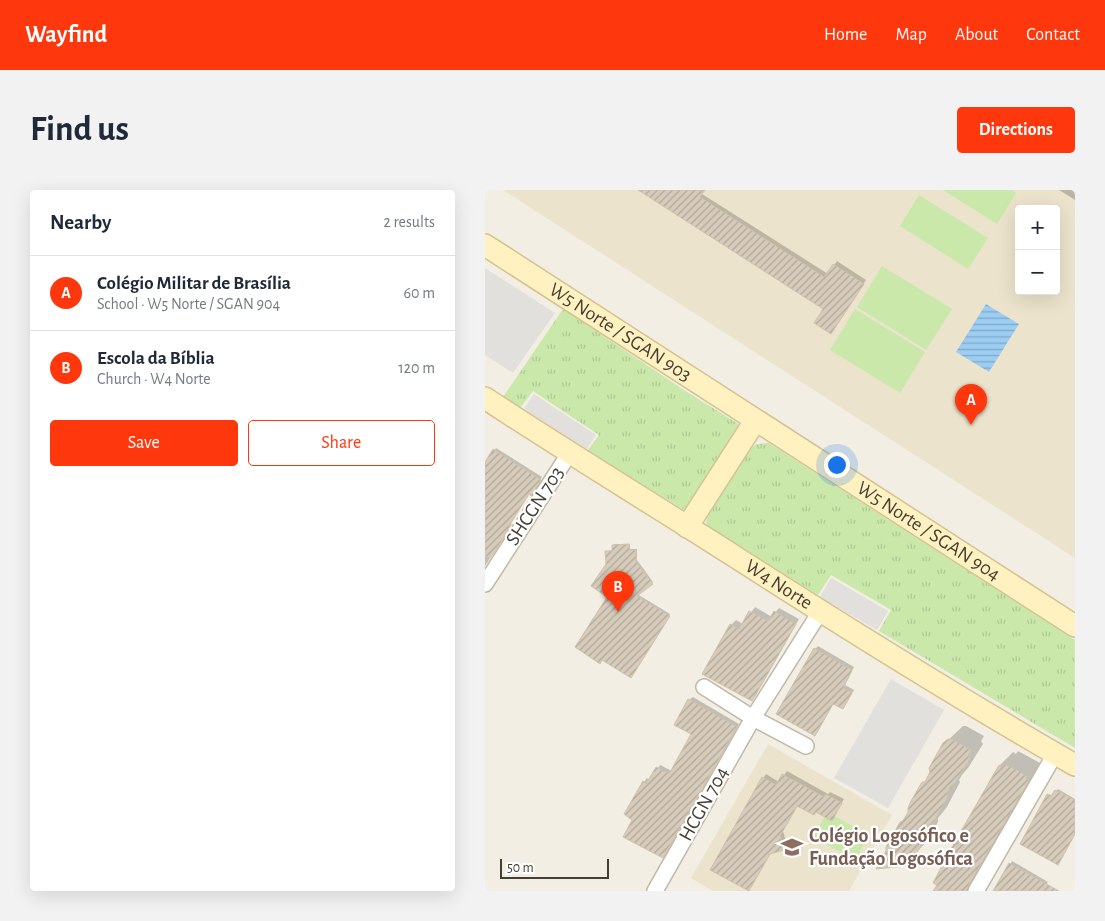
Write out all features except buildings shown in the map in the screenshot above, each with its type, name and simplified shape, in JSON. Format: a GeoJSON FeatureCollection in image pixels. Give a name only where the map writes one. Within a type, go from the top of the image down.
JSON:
{"type":"FeatureCollection","features":[{"type":"Feature","properties":{"kind":"main road","name":"W5 Norte / SGAN 903"},"geometry":{"type":"LineString","coordinates":[[485,245],[755,421]]}},
{"type":"Feature","properties":{"kind":"main road","name":"W4 Norte"},"geometry":{"type":"LineString","coordinates":[[485,398],[569,454],[819,612],[1075,765]]}},
{"type":"Feature","properties":{"kind":"main road"},"geometry":{"type":"LineString","coordinates":[[687,527],[755,421]]}},
{"type":"Feature","properties":{"kind":"main road","name":"W5 Norte / SGAN 904"},"geometry":{"type":"LineString","coordinates":[[755,421],[1075,626]]}},
{"type":"Feature","properties":{"kind":"street","name":"SHCGN 703"},"geometry":{"type":"LineString","coordinates":[[485,584],[569,454]]}},
{"type":"Feature","properties":{"kind":"street","name":"HCGN 704"},"geometry":{"type":"LineString","coordinates":[[655,891],[753,718],[819,612]]}},
{"type":"Feature","properties":{"kind":"street"},"geometry":{"type":"LineString","coordinates":[[704,686],[753,718],[806,746]]}},
{"type":"Feature","properties":{"kind":"street"},"geometry":{"type":"LineString","coordinates":[[976,891],[1055,754]]}},
{"type":"Feature","properties":{"kind":"shaded area"},"geometry":{"type":"Polygon","coordinates":[[[503,190],[1075,190],[1075,558],[503,190]]]}},
{"type":"Feature","properties":{"kind":"shaded area"},"geometry":{"type":"Polygon","coordinates":[[[485,268],[555,313],[513,373],[485,355],[485,268]]]}},
{"type":"Feature","properties":{"kind":"shaded area"},"geometry":{"type":"Polygon","coordinates":[[[534,394],[596,435],[586,450],[524,409],[534,394]]]}},
{"type":"Feature","properties":{"kind":"shaded area"},"geometry":{"type":"Polygon","coordinates":[[[831,578],[888,611],[877,630],[820,597],[831,578]]]}},
{"type":"Feature","properties":{"kind":"shaded area"},"geometry":{"type":"Polygon","coordinates":[[[891,679],[944,710],[888,808],[834,778],[891,679]]]}},
{"type":"Feature","properties":{"kind":"shaded area","name":"Colégio Logosófico e Fundação Logosófica"},"geometry":{"type":"Polygon","coordinates":[[[768,744],[892,815],[849,891],[713,891],[691,878],[768,744]]]}},
{"type":"Feature","properties":{"kind":"green space"},"geometry":{"type":"Polygon","coordinates":[[[943,190],[1012,190],[1016,193],[997,224],[943,190]]]}},
{"type":"Feature","properties":{"kind":"green space"},"geometry":{"type":"Polygon","coordinates":[[[919,195],[988,238],[968,269],[900,226],[919,195]]]}},
{"type":"Feature","properties":{"kind":"green space"},"geometry":{"type":"Polygon","coordinates":[[[882,266],[952,309],[926,350],[857,307],[882,266]]]}},
{"type":"Feature","properties":{"kind":"green space"},"geometry":{"type":"Polygon","coordinates":[[[563,309],[737,423],[741,430],[696,503],[683,509],[587,451],[599,435],[533,391],[520,408],[503,397],[563,309]]]}},
{"type":"Feature","properties":{"kind":"green space"},"geometry":{"type":"Polygon","coordinates":[[[855,309],[925,352],[900,393],[830,350],[855,309]]]}},
{"type":"Feature","properties":{"kind":"green space"},"geometry":{"type":"Polygon","coordinates":[[[769,443],[1075,640],[1075,748],[879,631],[891,610],[831,575],[818,595],[706,526],[707,517],[751,449],[756,444],[769,443]]]}},
{"type":"Feature","properties":{"kind":"green space"},"geometry":{"type":"Polygon","coordinates":[[[827,812],[869,835],[855,860],[813,837],[827,812]]]}},
{"type":"Feature","properties":{"kind":"water"},"geometry":{"type":"Polygon","coordinates":[[[986,304],[1019,324],[989,372],[956,352],[986,304]]]}},
{"type":"Feature","properties":{"kind":"place","name":"Colégio Militar de Brasília"},"geometry":{"type":"Point","coordinates":[971,425]}},
{"type":"Feature","properties":{"kind":"place","name":"Escola da Bíblia"},"geometry":{"type":"Point","coordinates":[618,612]}},
{"type":"Feature","properties":{"kind":"place","name":"Colégio Logosófico e Fundação Logosófica"},"geometry":{"type":"Point","coordinates":[792,847]}}]}
